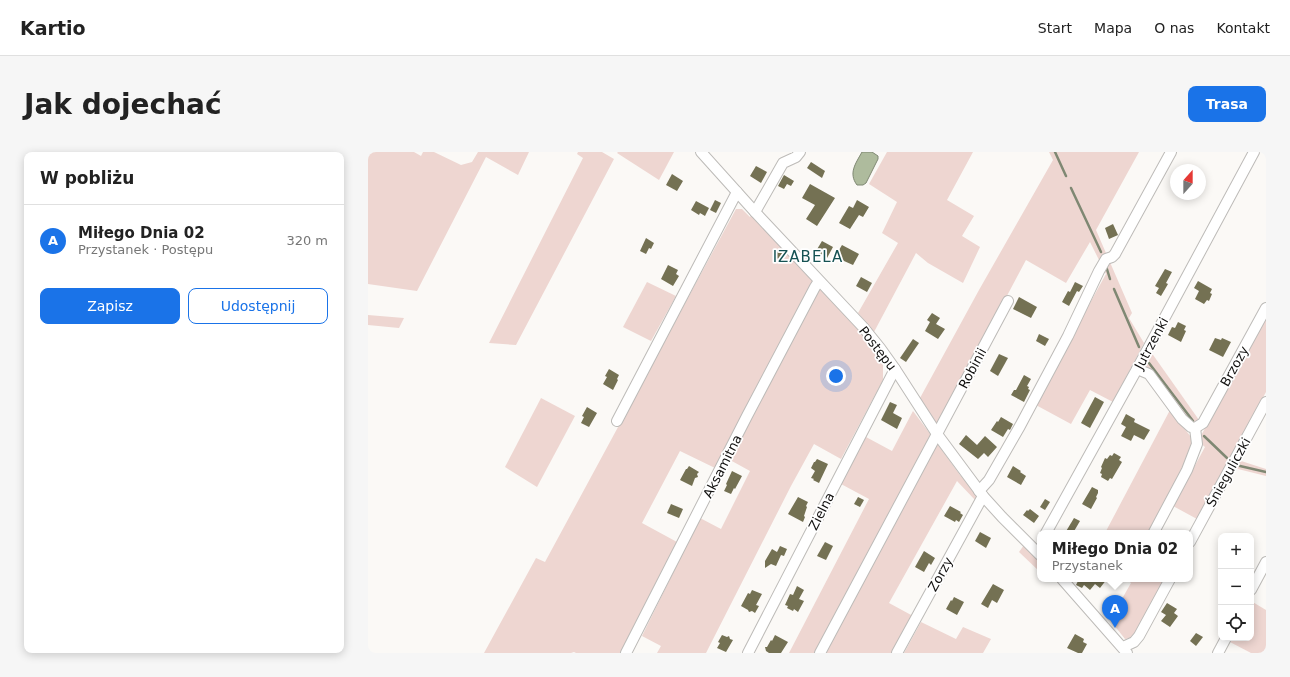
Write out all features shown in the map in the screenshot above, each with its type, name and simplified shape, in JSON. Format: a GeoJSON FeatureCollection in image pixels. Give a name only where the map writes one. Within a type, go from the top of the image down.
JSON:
{"type":"FeatureCollection","features":[{"type":"Feature","properties":{"kind":"street"},"geometry":{"type":"LineString","coordinates":[[755,212],[783,163],[796,157],[800,152]]}},
{"type":"Feature","properties":{"kind":"street","name":"Zorzy"},"geometry":{"type":"LineString","coordinates":[[897,653],[981,493],[1020,426],[1068,336],[1099,271],[1106,259],[1115,254],[1171,152]]}},
{"type":"Feature","properties":{"kind":"street","name":"Jutrzenki"},"geometry":{"type":"LineString","coordinates":[[1048,530],[1137,369],[1254,152]]}},
{"type":"Feature","properties":{"kind":"street","name":"Postępu"},"geometry":{"type":"LineString","coordinates":[[705,154],[755,212],[863,327],[895,369],[936,434],[981,493],[1002,517],[1037,548]]}},
{"type":"Feature","properties":{"kind":"street"},"geometry":{"type":"LineString","coordinates":[[616,421],[738,192]]}},
{"type":"Feature","properties":{"kind":"street","name":"Aksamitna"},"geometry":{"type":"LineString","coordinates":[[626,653],[747,416],[819,281]]}},
{"type":"Feature","properties":{"kind":"street","name":"Robinii"},"geometry":{"type":"LineString","coordinates":[[820,653],[1008,301]]}},
{"type":"Feature","properties":{"kind":"street","name":"Brzozy"},"geometry":{"type":"LineString","coordinates":[[1199,426],[1266,308]]}},
{"type":"Feature","properties":{"kind":"street","name":"Zielna"},"geometry":{"type":"LineString","coordinates":[[748,653],[895,369]]}},
{"type":"Feature","properties":{"kind":"street"},"geometry":{"type":"LineString","coordinates":[[1137,369],[1149,374],[1182,419],[1191,427],[1199,426],[1197,444],[1190,463],[1155,530]]}},
{"type":"Feature","properties":{"kind":"street","name":"Śnieguliczki"},"geometry":{"type":"LineString","coordinates":[[1193,536],[1266,402]]}},
{"type":"Feature","properties":{"kind":"street"},"geometry":{"type":"LineString","coordinates":[[1254,584],[1266,562]]}},
{"type":"Feature","properties":{"kind":"street"},"geometry":{"type":"LineString","coordinates":[[1065,582],[1125,650],[1139,636],[1168,582]]}},
{"type":"Feature","properties":{"kind":"street"},"geometry":{"type":"LineString","coordinates":[[1218,653],[1224,641]]}},
{"type":"Feature","properties":{"kind":"shaded area"},"geometry":{"type":"Polygon","coordinates":[[[368,152],[414,152],[421,156],[423,152],[434,152],[461,165],[472,162],[478,152],[529,152],[518,175],[486,157],[417,291],[368,284],[368,152]]]}},
{"type":"Feature","properties":{"kind":"shaded area"},"geometry":{"type":"Polygon","coordinates":[[[578,152],[602,152],[614,159],[516,345],[489,343],[583,158],[577,154],[578,152]]]}},
{"type":"Feature","properties":{"kind":"shaded area"},"geometry":{"type":"Polygon","coordinates":[[[674,152],[659,180],[617,153],[674,152]]]}},
{"type":"Feature","properties":{"kind":"shaded area"},"geometry":{"type":"Polygon","coordinates":[[[862,152],[872,152],[878,156],[878,159],[866,183],[863,185],[857,185],[854,181],[853,172],[855,164],[862,152]]]}},
{"type":"Feature","properties":{"kind":"shaded area"},"geometry":{"type":"Polygon","coordinates":[[[887,152],[973,152],[947,200],[974,216],[962,236],[980,247],[963,283],[928,263],[916,253],[874,332],[858,313],[898,243],[882,233],[897,202],[869,184],[887,152]]]}},
{"type":"Feature","properties":{"kind":"shaded area"},"geometry":{"type":"Polygon","coordinates":[[[1049,152],[1139,152],[1096,230],[1132,313],[1129,318],[1144,343],[1113,402],[1090,390],[1071,424],[1034,404],[1106,274],[1090,242],[1066,283],[1026,260],[938,426],[920,398],[1053,160],[1049,152]]]}},
{"type":"Feature","properties":{"kind":"shaded area"},"geometry":{"type":"Polygon","coordinates":[[[736,209],[742,209],[750,217],[753,214],[813,281],[715,468],[680,451],[642,523],[677,542],[621,653],[484,653],[536,558],[545,562],[736,209]]]}},
{"type":"Feature","properties":{"kind":"shaded area"},"geometry":{"type":"Polygon","coordinates":[[[647,282],[676,296],[651,341],[623,327],[647,282]]]}},
{"type":"Feature","properties":{"kind":"shaded area"},"geometry":{"type":"Polygon","coordinates":[[[820,288],[854,323],[882,357],[883,380],[841,459],[814,444],[706,653],[657,653],[661,646],[642,636],[700,518],[721,529],[750,471],[730,460],[820,288]]]}},
{"type":"Feature","properties":{"kind":"shaded area"},"geometry":{"type":"Polygon","coordinates":[[[368,315],[404,318],[399,328],[368,325],[368,315]]]}},
{"type":"Feature","properties":{"kind":"shaded area"},"geometry":{"type":"Polygon","coordinates":[[[1266,318],[1266,392],[1197,519],[1173,506],[1205,447],[1198,441],[1266,318]]]}},
{"type":"Feature","properties":{"kind":"shaded area"},"geometry":{"type":"Polygon","coordinates":[[[1151,352],[1199,420],[1197,422],[1190,422],[1144,365],[1151,352]]]}},
{"type":"Feature","properties":{"kind":"shaded area"},"geometry":{"type":"Polygon","coordinates":[[[541,398],[575,416],[537,487],[505,467],[541,398]]]}},
{"type":"Feature","properties":{"kind":"shaded area"},"geometry":{"type":"Polygon","coordinates":[[[1170,410],[1191,437],[1195,439],[1192,452],[1153,530],[1107,530],[1170,410]]]}},
{"type":"Feature","properties":{"kind":"shaded area"},"geometry":{"type":"Polygon","coordinates":[[[913,411],[931,435],[816,653],[789,653],[869,499],[841,484],[866,437],[892,451],[913,411]]]}},
{"type":"Feature","properties":{"kind":"shaded area"},"geometry":{"type":"Polygon","coordinates":[[[936,442],[960,475],[979,496],[976,501],[957,481],[889,603],[913,616],[892,653],[824,653],[936,442]]]}},
{"type":"Feature","properties":{"kind":"shaded area"},"geometry":{"type":"Polygon","coordinates":[[[1238,460],[1266,469],[1266,476],[1234,468],[1238,460]]]}},
{"type":"Feature","properties":{"kind":"shaded area"},"geometry":{"type":"Polygon","coordinates":[[[1024,545],[1037,558],[1037,569],[1019,552],[1024,545]]]}},
{"type":"Feature","properties":{"kind":"shaded area"},"geometry":{"type":"Polygon","coordinates":[[[1130,582],[1162,582],[1133,638],[1125,639],[1110,620],[1131,583],[1130,582]]]}},
{"type":"Feature","properties":{"kind":"shaded area"},"geometry":{"type":"Polygon","coordinates":[[[1254,603],[1266,610],[1266,653],[1251,653],[1228,641],[1254,641],[1254,603]]]}},
{"type":"Feature","properties":{"kind":"shaded area"},"geometry":{"type":"Polygon","coordinates":[[[921,622],[956,639],[963,627],[991,639],[983,653],[904,653],[921,622]]]}},
{"type":"Feature","properties":{"kind":"building"},"geometry":{"type":"Polygon","coordinates":[[[811,162],[825,171],[822,178],[807,168],[811,162]]]}},
{"type":"Feature","properties":{"kind":"building"},"geometry":{"type":"Polygon","coordinates":[[[756,166],[767,172],[761,183],[750,176],[756,166]]]}},
{"type":"Feature","properties":{"kind":"building"},"geometry":{"type":"Polygon","coordinates":[[[672,174],[683,181],[677,191],[666,185],[672,174]]]}},
{"type":"Feature","properties":{"kind":"building"},"geometry":{"type":"Polygon","coordinates":[[[784,175],[794,181],[791,186],[787,184],[784,189],[778,186],[784,175]]]}},
{"type":"Feature","properties":{"kind":"building"},"geometry":{"type":"Polygon","coordinates":[[[810,184],[835,198],[817,226],[806,219],[815,205],[802,198],[810,184]]]}},
{"type":"Feature","properties":{"kind":"building"},"geometry":{"type":"Polygon","coordinates":[[[715,200],[721,203],[716,213],[710,210],[715,200]]]}},
{"type":"Feature","properties":{"kind":"building"},"geometry":{"type":"Polygon","coordinates":[[[857,200],[869,207],[863,217],[859,215],[850,229],[839,223],[849,206],[853,208],[857,200]]]}},
{"type":"Feature","properties":{"kind":"building"},"geometry":{"type":"Polygon","coordinates":[[[696,201],[709,208],[705,216],[700,213],[699,215],[691,210],[696,201]]]}},
{"type":"Feature","properties":{"kind":"building"},"geometry":{"type":"Polygon","coordinates":[[[1113,224],[1118,235],[1109,239],[1105,228],[1113,224]]]}},
{"type":"Feature","properties":{"kind":"building"},"geometry":{"type":"Polygon","coordinates":[[[646,238],[654,243],[646,254],[640,251],[646,238]]]}},
{"type":"Feature","properties":{"kind":"building"},"geometry":{"type":"Polygon","coordinates":[[[822,241],[833,247],[827,258],[816,251],[822,241]]]}},
{"type":"Feature","properties":{"kind":"building"},"geometry":{"type":"Polygon","coordinates":[[[842,245],[859,254],[853,265],[836,255],[842,245]]]}},
{"type":"Feature","properties":{"kind":"building"},"geometry":{"type":"Polygon","coordinates":[[[777,250],[785,255],[781,261],[774,256],[777,250]]]}},
{"type":"Feature","properties":{"kind":"building"},"geometry":{"type":"Polygon","coordinates":[[[668,265],[678,270],[676,274],[679,276],[673,286],[661,279],[668,265]]]}},
{"type":"Feature","properties":{"kind":"building"},"geometry":{"type":"Polygon","coordinates":[[[1165,269],[1172,272],[1166,283],[1168,284],[1161,296],[1156,293],[1159,288],[1155,286],[1165,269]]]}},
{"type":"Feature","properties":{"kind":"building"},"geometry":{"type":"Polygon","coordinates":[[[861,277],[872,283],[867,292],[856,286],[861,277]]]}},
{"type":"Feature","properties":{"kind":"building"},"geometry":{"type":"Polygon","coordinates":[[[1198,281],[1212,289],[1210,293],[1212,294],[1209,301],[1207,300],[1204,304],[1195,299],[1199,291],[1194,288],[1198,281]]]}},
{"type":"Feature","properties":{"kind":"building"},"geometry":{"type":"Polygon","coordinates":[[[1075,282],[1083,286],[1079,292],[1077,291],[1069,306],[1062,302],[1068,291],[1070,292],[1075,282]]]}},
{"type":"Feature","properties":{"kind":"building"},"geometry":{"type":"Polygon","coordinates":[[[1019,297],[1037,307],[1031,318],[1013,309],[1019,297]]]}},
{"type":"Feature","properties":{"kind":"building"},"geometry":{"type":"Polygon","coordinates":[[[932,313],[940,318],[936,324],[945,329],[938,339],[925,331],[930,322],[927,320],[932,313]]]}},
{"type":"Feature","properties":{"kind":"building"},"geometry":{"type":"Polygon","coordinates":[[[1178,322],[1186,326],[1184,330],[1186,331],[1181,342],[1168,335],[1172,327],[1175,328],[1178,322]]]}},
{"type":"Feature","properties":{"kind":"building"},"geometry":{"type":"Polygon","coordinates":[[[1039,334],[1049,339],[1045,346],[1036,341],[1039,334]]]}},
{"type":"Feature","properties":{"kind":"building"},"geometry":{"type":"Polygon","coordinates":[[[1215,338],[1221,340],[1222,338],[1231,342],[1223,357],[1209,350],[1215,338]]]}},
{"type":"Feature","properties":{"kind":"building"},"geometry":{"type":"Polygon","coordinates":[[[913,339],[919,343],[906,362],[900,358],[913,339]]]}},
{"type":"Feature","properties":{"kind":"building"},"geometry":{"type":"Polygon","coordinates":[[[999,354],[1008,358],[998,376],[990,371],[999,354]]]}},
{"type":"Feature","properties":{"kind":"building"},"geometry":{"type":"Polygon","coordinates":[[[609,369],[619,375],[613,390],[603,384],[609,369]]]}},
{"type":"Feature","properties":{"kind":"building"},"geometry":{"type":"Polygon","coordinates":[[[1024,375],[1031,379],[1027,386],[1030,390],[1024,402],[1011,395],[1014,390],[1016,390],[1024,375]]]}},
{"type":"Feature","properties":{"kind":"building"},"geometry":{"type":"Polygon","coordinates":[[[1095,397],[1104,402],[1090,428],[1081,423],[1095,397]]]}},
{"type":"Feature","properties":{"kind":"building"},"geometry":{"type":"Polygon","coordinates":[[[890,402],[897,405],[893,413],[902,418],[897,429],[881,420],[890,402]]]}},
{"type":"Feature","properties":{"kind":"building"},"geometry":{"type":"Polygon","coordinates":[[[587,407],[597,413],[589,427],[581,423],[584,417],[582,416],[587,407]]]}},
{"type":"Feature","properties":{"kind":"building"},"geometry":{"type":"Polygon","coordinates":[[[1126,414],[1135,419],[1134,422],[1150,430],[1144,440],[1134,435],[1131,441],[1121,436],[1126,427],[1121,424],[1126,414]]]}},
{"type":"Feature","properties":{"kind":"building"},"geometry":{"type":"Polygon","coordinates":[[[1001,417],[1013,424],[1010,430],[1008,429],[1003,437],[991,430],[1001,417]]]}},
{"type":"Feature","properties":{"kind":"building"},"geometry":{"type":"Polygon","coordinates":[[[966,435],[977,445],[985,436],[997,447],[988,457],[984,453],[978,459],[959,444],[966,435]]]}},
{"type":"Feature","properties":{"kind":"building"},"geometry":{"type":"Polygon","coordinates":[[[1114,453],[1121,457],[1119,460],[1122,462],[1112,479],[1110,478],[1108,481],[1101,477],[1101,467],[1105,458],[1107,459],[1114,453]]]}},
{"type":"Feature","properties":{"kind":"building"},"geometry":{"type":"Polygon","coordinates":[[[817,459],[828,464],[819,483],[811,478],[815,471],[811,468],[817,459]]]}},
{"type":"Feature","properties":{"kind":"building"},"geometry":{"type":"Polygon","coordinates":[[[689,466],[699,472],[697,474],[698,477],[695,478],[692,486],[680,480],[689,466]]]}},
{"type":"Feature","properties":{"kind":"building"},"geometry":{"type":"Polygon","coordinates":[[[1013,466],[1026,476],[1021,485],[1007,477],[1013,466]]]}},
{"type":"Feature","properties":{"kind":"building"},"geometry":{"type":"Polygon","coordinates":[[[732,471],[742,476],[731,494],[724,491],[732,471]]]}},
{"type":"Feature","properties":{"kind":"building"},"geometry":{"type":"Polygon","coordinates":[[[1092,487],[1098,490],[1098,493],[1091,509],[1082,504],[1092,487]]]}},
{"type":"Feature","properties":{"kind":"building"},"geometry":{"type":"Polygon","coordinates":[[[798,497],[808,502],[803,522],[788,514],[798,497]]]}},
{"type":"Feature","properties":{"kind":"building"},"geometry":{"type":"Polygon","coordinates":[[[858,497],[864,500],[860,507],[854,504],[858,497]]]}},
{"type":"Feature","properties":{"kind":"building"},"geometry":{"type":"Polygon","coordinates":[[[1045,499],[1050,502],[1045,510],[1040,507],[1045,499]]]}},
{"type":"Feature","properties":{"kind":"building"},"geometry":{"type":"Polygon","coordinates":[[[671,504],[683,509],[679,518],[667,513],[671,504]]]}},
{"type":"Feature","properties":{"kind":"building"},"geometry":{"type":"Polygon","coordinates":[[[950,506],[961,512],[960,513],[963,515],[959,522],[956,520],[955,522],[944,516],[950,506]]]}},
{"type":"Feature","properties":{"kind":"building"},"geometry":{"type":"Polygon","coordinates":[[[1030,509],[1039,516],[1034,523],[1023,515],[1030,509]]]}},
{"type":"Feature","properties":{"kind":"building"},"geometry":{"type":"Polygon","coordinates":[[[1074,518],[1080,521],[1075,530],[1067,530],[1074,518]]]}},
{"type":"Feature","properties":{"kind":"building"},"geometry":{"type":"Polygon","coordinates":[[[980,532],[991,538],[986,548],[975,541],[980,532]]]}},
{"type":"Feature","properties":{"kind":"building"},"geometry":{"type":"Polygon","coordinates":[[[825,542],[833,546],[826,560],[817,556],[825,542]]]}},
{"type":"Feature","properties":{"kind":"building"},"geometry":{"type":"Polygon","coordinates":[[[780,546],[787,549],[784,556],[781,555],[776,566],[771,564],[765,568],[765,561],[772,549],[777,552],[780,546]]]}},
{"type":"Feature","properties":{"kind":"building"},"geometry":{"type":"Polygon","coordinates":[[[924,551],[935,558],[931,565],[929,563],[924,572],[915,567],[924,551]]]}},
{"type":"Feature","properties":{"kind":"building"},"geometry":{"type":"Polygon","coordinates":[[[1078,582],[1105,582],[1100,588],[1095,584],[1090,590],[1084,585],[1082,588],[1076,585],[1078,582]]]}},
{"type":"Feature","properties":{"kind":"building"},"geometry":{"type":"Polygon","coordinates":[[[993,584],[1004,590],[997,603],[992,600],[988,608],[981,604],[993,584]]]}},
{"type":"Feature","properties":{"kind":"building"},"geometry":{"type":"Polygon","coordinates":[[[797,586],[804,590],[799,599],[804,601],[798,612],[794,609],[793,611],[787,608],[788,606],[785,605],[790,594],[793,595],[797,586]]]}},
{"type":"Feature","properties":{"kind":"building"},"geometry":{"type":"Polygon","coordinates":[[[752,590],[762,594],[756,605],[759,606],[755,613],[752,611],[749,612],[741,606],[748,593],[750,594],[752,590]]]}},
{"type":"Feature","properties":{"kind":"building"},"geometry":{"type":"Polygon","coordinates":[[[954,597],[964,602],[957,615],[946,609],[954,597]]]}},
{"type":"Feature","properties":{"kind":"building"},"geometry":{"type":"Polygon","coordinates":[[[1167,603],[1177,609],[1174,613],[1178,616],[1170,627],[1161,621],[1166,615],[1161,612],[1167,603]]]}},
{"type":"Feature","properties":{"kind":"building"},"geometry":{"type":"Polygon","coordinates":[[[1196,633],[1203,637],[1196,646],[1190,641],[1196,633]]]}},
{"type":"Feature","properties":{"kind":"building"},"geometry":{"type":"Polygon","coordinates":[[[1075,634],[1084,639],[1083,642],[1087,644],[1082,653],[1078,653],[1067,648],[1075,634]]]}},
{"type":"Feature","properties":{"kind":"building"},"geometry":{"type":"Polygon","coordinates":[[[722,635],[727,637],[729,636],[730,639],[733,640],[726,652],[717,648],[720,643],[718,642],[722,635]]]}},
{"type":"Feature","properties":{"kind":"building"},"geometry":{"type":"Polygon","coordinates":[[[775,635],[788,642],[781,653],[769,653],[766,651],[765,647],[767,647],[771,640],[772,641],[775,635]]]}},
{"type":"Feature","properties":{"kind":"waterway"},"geometry":{"type":"LineString","coordinates":[[1055,152],[1066,176]]}},
{"type":"Feature","properties":{"kind":"waterway"},"geometry":{"type":"LineString","coordinates":[[1071,188],[1101,252]]}},
{"type":"Feature","properties":{"kind":"waterway"},"geometry":{"type":"LineString","coordinates":[[1106,266],[1110,279]]}},
{"type":"Feature","properties":{"kind":"waterway"},"geometry":{"type":"LineString","coordinates":[[1114,289],[1139,347]]}},
{"type":"Feature","properties":{"kind":"waterway"},"geometry":{"type":"LineString","coordinates":[[1149,363],[1193,421]]}},
{"type":"Feature","properties":{"kind":"waterway"},"geometry":{"type":"LineString","coordinates":[[1204,436],[1227,458]]}},
{"type":"Feature","properties":{"kind":"waterway"},"geometry":{"type":"LineString","coordinates":[[1240,466],[1266,472]]}},
{"type":"Feature","properties":{"kind":"place","name":"Miłego Dnia 02"},"geometry":{"type":"Point","coordinates":[1115,628]}},
{"type":"Feature","properties":{"kind":"district","name":"IZABELA"},"geometry":{"type":"Point","coordinates":[808,257]}}]}
